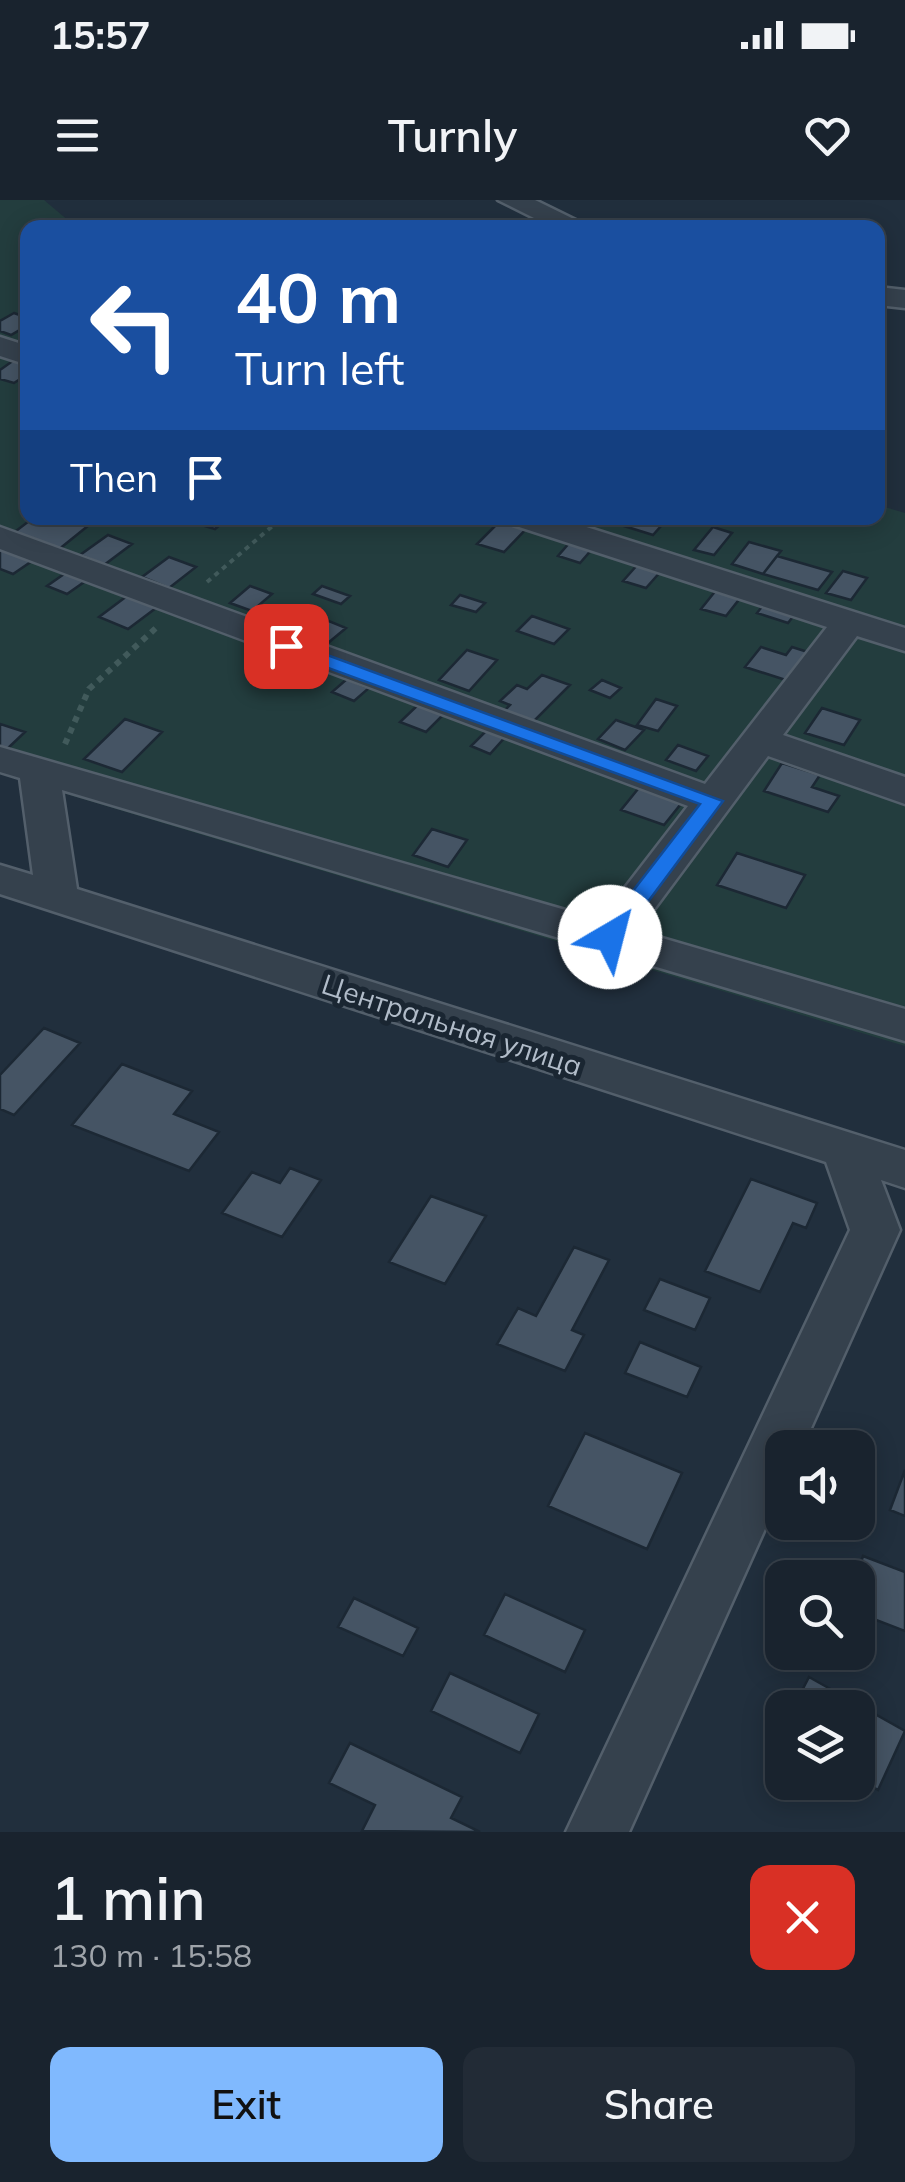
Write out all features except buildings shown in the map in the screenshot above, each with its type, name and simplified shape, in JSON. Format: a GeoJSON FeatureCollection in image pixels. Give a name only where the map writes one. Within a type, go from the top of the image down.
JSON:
{"type":"FeatureCollection","features":[{"type":"Feature","properties":{"kind":"street"},"geometry":{"type":"LineString","coordinates":[[511,200],[559,220]]}},
{"type":"Feature","properties":{"kind":"street"},"geometry":{"type":"LineString","coordinates":[[547,525],[905,640]]}},
{"type":"Feature","properties":{"kind":"street"},"geometry":{"type":"LineString","coordinates":[[0,537],[178,607],[713,801]]}},
{"type":"Feature","properties":{"kind":"street"},"geometry":{"type":"LineString","coordinates":[[610,937],[849,622]]}},
{"type":"Feature","properties":{"kind":"street"},"geometry":{"type":"LineString","coordinates":[[758,740],[905,791]]}},
{"type":"Feature","properties":{"kind":"street"},"geometry":{"type":"LineString","coordinates":[[20,764],[57,899]]}},
{"type":"Feature","properties":{"kind":"street"},"geometry":{"type":"LineString","coordinates":[[20,764],[905,1025]]}},
{"type":"Feature","properties":{"kind":"street","name":"Центральная улица"},"geometry":{"type":"LineString","coordinates":[[0,880],[905,1170]]}},
{"type":"Feature","properties":{"kind":"street"},"geometry":{"type":"LineString","coordinates":[[597,1832],[890,1222],[846,1151]]}},
{"type":"Feature","properties":{"kind":"path"},"geometry":{"type":"LineString","coordinates":[[20,764],[67,742],[88,689],[274,525]]}},
{"type":"Feature","properties":{"kind":"green space"},"geometry":{"type":"Polygon","coordinates":[[[0,200],[44,200],[68,220],[20,220],[20,525],[885,525],[885,507],[905,513],[905,1046],[0,774],[0,200]]]}},
{"type":"Feature","properties":{"kind":"route"},"geometry":{"type":"LineString","coordinates":[[286,646],[713,801],[610,937]]}}]}
